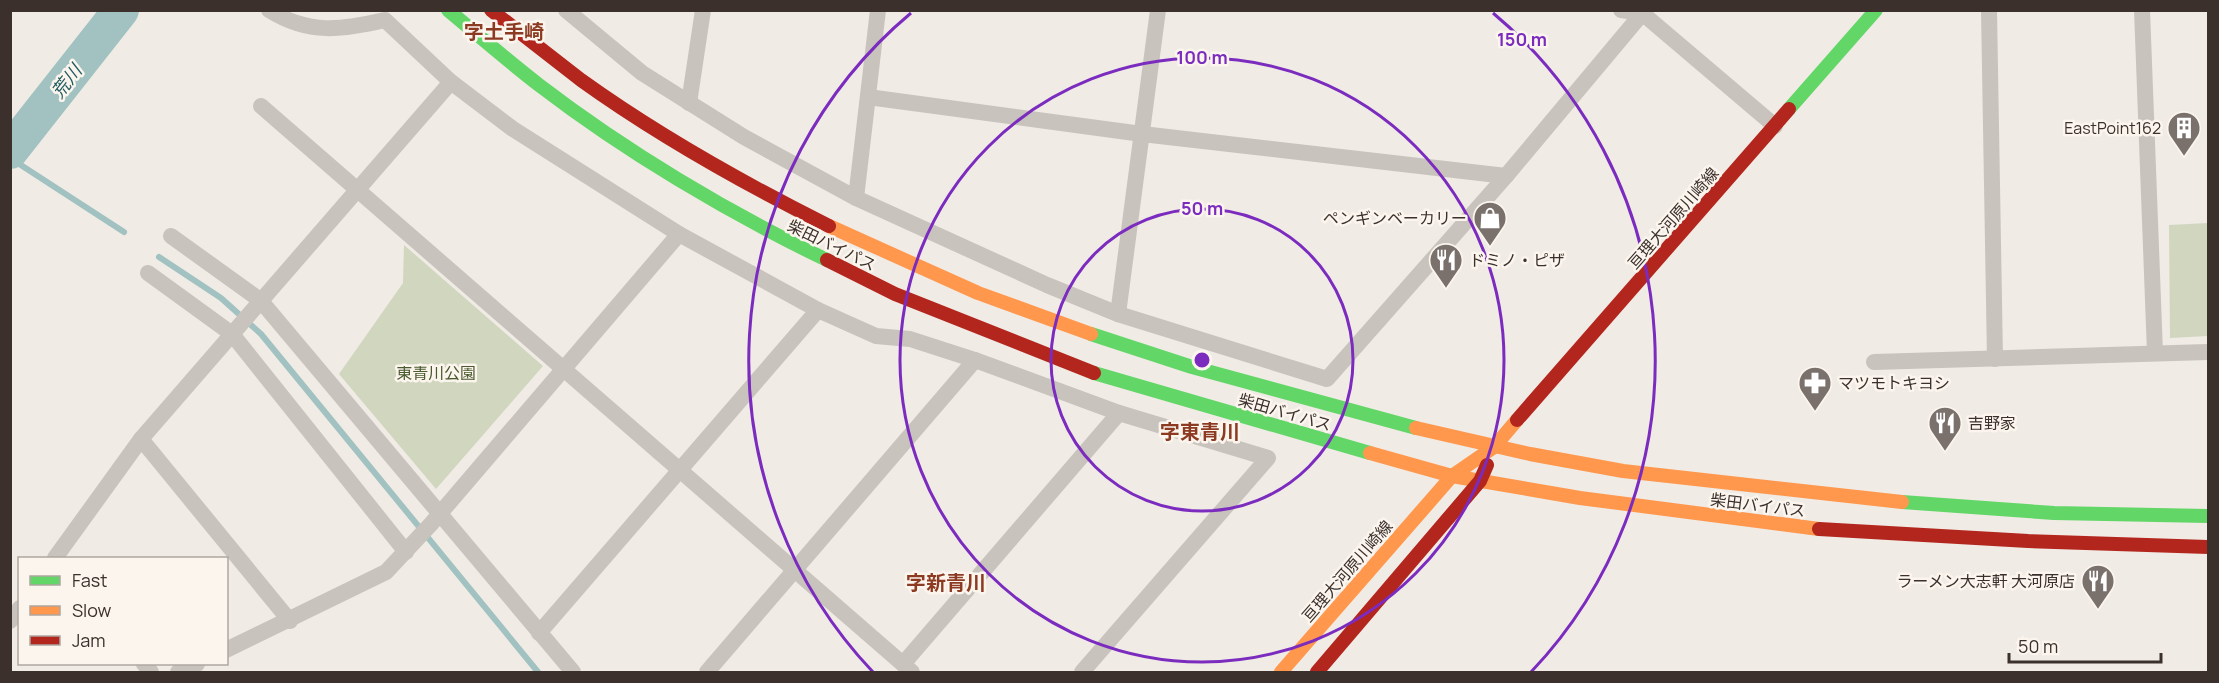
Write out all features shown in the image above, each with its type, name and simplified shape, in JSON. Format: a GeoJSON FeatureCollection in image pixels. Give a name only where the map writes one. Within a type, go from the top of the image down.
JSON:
{"type":"FeatureCollection","features":[{"type":"Feature","properties":{"kind":"main road","name":"柴田バイパス"},"geometry":{"type":"LineString","coordinates":[[448,10],[540,86],[655,164],[765,230],[896,294],[1112,380],[1452,476],[1580,498],[1807,528],[2028,542],[2208,547]]}},
{"type":"Feature","properties":{"kind":"main road","name":"柴田バイパス"},"geometry":{"type":"LineString","coordinates":[[491,10],[547,57],[619,109],[708,164],[822,224],[928,274],[1153,357],[1432,435],[1670,478],[1865,500],[2080,514],[2208,516]]}},
{"type":"Feature","properties":{"kind":"main road","name":"亘理大河原川崎線"},"geometry":{"type":"LineString","coordinates":[[1281,672],[1452,476],[1494,447],[1876,10]]}},
{"type":"Feature","properties":{"kind":"main road","name":"亘理大河原川崎線"},"geometry":{"type":"LineString","coordinates":[[1317,672],[1480,481],[1494,447]]}},
{"type":"Feature","properties":{"kind":"street"},"geometry":{"type":"LineString","coordinates":[[269,10],[284,20],[324,30],[346,29],[385,15],[451,82],[513,129],[679,234],[818,310],[876,336],[910,339],[975,360],[1119,413],[1268,458],[1082,672]]}},
{"type":"Feature","properties":{"kind":"street"},"geometry":{"type":"LineString","coordinates":[[566,10],[642,73],[744,137],[856,198],[1047,285],[1118,314],[1327,379],[1506,176],[1643,12]]}},
{"type":"Feature","properties":{"kind":"street"},"geometry":{"type":"LineString","coordinates":[[689,103],[703,10]]}},
{"type":"Feature","properties":{"kind":"street"},"geometry":{"type":"LineString","coordinates":[[856,198],[878,10]]}},
{"type":"Feature","properties":{"kind":"street"},"geometry":{"type":"LineString","coordinates":[[1118,314],[1158,10]]}},
{"type":"Feature","properties":{"kind":"street"},"geometry":{"type":"LineString","coordinates":[[1621,10],[1643,12],[1775,126]]}},
{"type":"Feature","properties":{"kind":"street"},"geometry":{"type":"LineString","coordinates":[[1989,10],[1995,359]]}},
{"type":"Feature","properties":{"kind":"street"},"geometry":{"type":"LineString","coordinates":[[2142,10],[2155,353]]}},
{"type":"Feature","properties":{"kind":"street"},"geometry":{"type":"LineString","coordinates":[[58,557],[141,439],[451,82]]}},
{"type":"Feature","properties":{"kind":"street"},"geometry":{"type":"LineString","coordinates":[[868,97],[1142,134],[1506,176]]}},
{"type":"Feature","properties":{"kind":"street"},"geometry":{"type":"LineString","coordinates":[[261,106],[907,668],[1119,413]]}},
{"type":"Feature","properties":{"kind":"street"},"geometry":{"type":"LineString","coordinates":[[228,649],[290,621],[386,572],[435,520],[679,234]]}},
{"type":"Feature","properties":{"kind":"street"},"geometry":{"type":"LineString","coordinates":[[171,236],[258,303],[435,520],[573,672]]}},
{"type":"Feature","properties":{"kind":"street"},"geometry":{"type":"LineString","coordinates":[[148,273],[235,330],[410,548]]}},
{"type":"Feature","properties":{"kind":"street"},"geometry":{"type":"LineString","coordinates":[[539,633],[818,310]]}},
{"type":"Feature","properties":{"kind":"street"},"geometry":{"type":"LineString","coordinates":[[1874,362],[2208,352]]}},
{"type":"Feature","properties":{"kind":"street"},"geometry":{"type":"LineString","coordinates":[[707,672],[975,360]]}},
{"type":"Feature","properties":{"kind":"street"},"geometry":{"type":"LineString","coordinates":[[141,439],[290,621]]}},
{"type":"Feature","properties":{"kind":"street"},"geometry":{"type":"LineString","coordinates":[[178,672],[193,665]]}},
{"type":"Feature","properties":{"kind":"green space"},"geometry":{"type":"Polygon","coordinates":[[[2208,223],[2208,336],[2170,338],[2169,225],[2208,223]]]}},
{"type":"Feature","properties":{"kind":"green space","name":"東青川公園"},"geometry":{"type":"Polygon","coordinates":[[[404,245],[543,366],[436,489],[339,374],[403,283],[404,245]]]}},
{"type":"Feature","properties":{"kind":"waterway","name":"荒川"},"geometry":{"type":"LineString","coordinates":[[10,151],[121,10]]}},
{"type":"Feature","properties":{"kind":"waterway"},"geometry":{"type":"LineString","coordinates":[[10,158],[124,232]]}},
{"type":"Feature","properties":{"kind":"waterway"},"geometry":{"type":"LineString","coordinates":[[159,257],[221,298],[261,334],[538,672]]}},
{"type":"Feature","properties":{"kind":"traffic: fast"},"geometry":{"type":"LineString","coordinates":[[448,10],[539,85],[606,134],[678,180],[827,260]]}},
{"type":"Feature","properties":{"kind":"traffic: fast"},"geometry":{"type":"LineString","coordinates":[[1789,109],[1876,10]]}},
{"type":"Feature","properties":{"kind":"traffic: fast"},"geometry":{"type":"LineString","coordinates":[[1091,334],[1192,367],[1416,428]]}},
{"type":"Feature","properties":{"kind":"traffic: fast"},"geometry":{"type":"LineString","coordinates":[[1094,373],[1370,453]]}},
{"type":"Feature","properties":{"kind":"traffic: fast"},"geometry":{"type":"LineString","coordinates":[[1902,502],[2054,513],[2208,516]]}},
{"type":"Feature","properties":{"kind":"traffic: slow"},"geometry":{"type":"LineString","coordinates":[[829,226],[978,293],[1091,334]]}},
{"type":"Feature","properties":{"kind":"traffic: slow"},"geometry":{"type":"LineString","coordinates":[[1281,672],[1452,476],[1494,447],[1517,420]]}},
{"type":"Feature","properties":{"kind":"traffic: slow"},"geometry":{"type":"LineString","coordinates":[[1416,428],[1530,454],[1623,471],[1902,502]]}},
{"type":"Feature","properties":{"kind":"traffic: slow"},"geometry":{"type":"LineString","coordinates":[[1370,453],[1452,476],[1580,498],[1819,529]]}},
{"type":"Feature","properties":{"kind":"traffic: jam"},"geometry":{"type":"LineString","coordinates":[[491,10],[611,101],[733,176],[829,226]]}},
{"type":"Feature","properties":{"kind":"traffic: jam"},"geometry":{"type":"LineString","coordinates":[[1517,420],[1789,109]]}},
{"type":"Feature","properties":{"kind":"traffic: jam"},"geometry":{"type":"LineString","coordinates":[[827,260],[895,294],[1094,373]]}},
{"type":"Feature","properties":{"kind":"traffic: jam"},"geometry":{"type":"LineString","coordinates":[[1317,672],[1480,481],[1487,465]]}},
{"type":"Feature","properties":{"kind":"traffic: jam"},"geometry":{"type":"LineString","coordinates":[[1819,529],[2028,541],[2208,547]]}},
{"type":"Feature","properties":{"kind":"place","name":"EastPoint162"},"geometry":{"type":"Point","coordinates":[2184,157]}},
{"type":"Feature","properties":{"kind":"place","name":"ペンギンベーカリー"},"geometry":{"type":"Point","coordinates":[1490,247]}},
{"type":"Feature","properties":{"kind":"place","name":"ドミノ・ピザ"},"geometry":{"type":"Point","coordinates":[1446,289]}},
{"type":"Feature","properties":{"kind":"place","name":"マツモトキヨシ"},"geometry":{"type":"Point","coordinates":[1815,412]}},
{"type":"Feature","properties":{"kind":"place","name":"吉野家"},"geometry":{"type":"Point","coordinates":[1945,452]}},
{"type":"Feature","properties":{"kind":"place","name":"ラーメン大志軒 大河原店"},"geometry":{"type":"Point","coordinates":[2098,610]}},
{"type":"Feature","properties":{"kind":"district","name":"字土手崎"},"geometry":{"type":"Point","coordinates":[504,31]}},
{"type":"Feature","properties":{"kind":"district","name":"字東青川"},"geometry":{"type":"Point","coordinates":[1200,431]}},
{"type":"Feature","properties":{"kind":"district","name":"字新青川"},"geometry":{"type":"Point","coordinates":[946,582]}}]}
